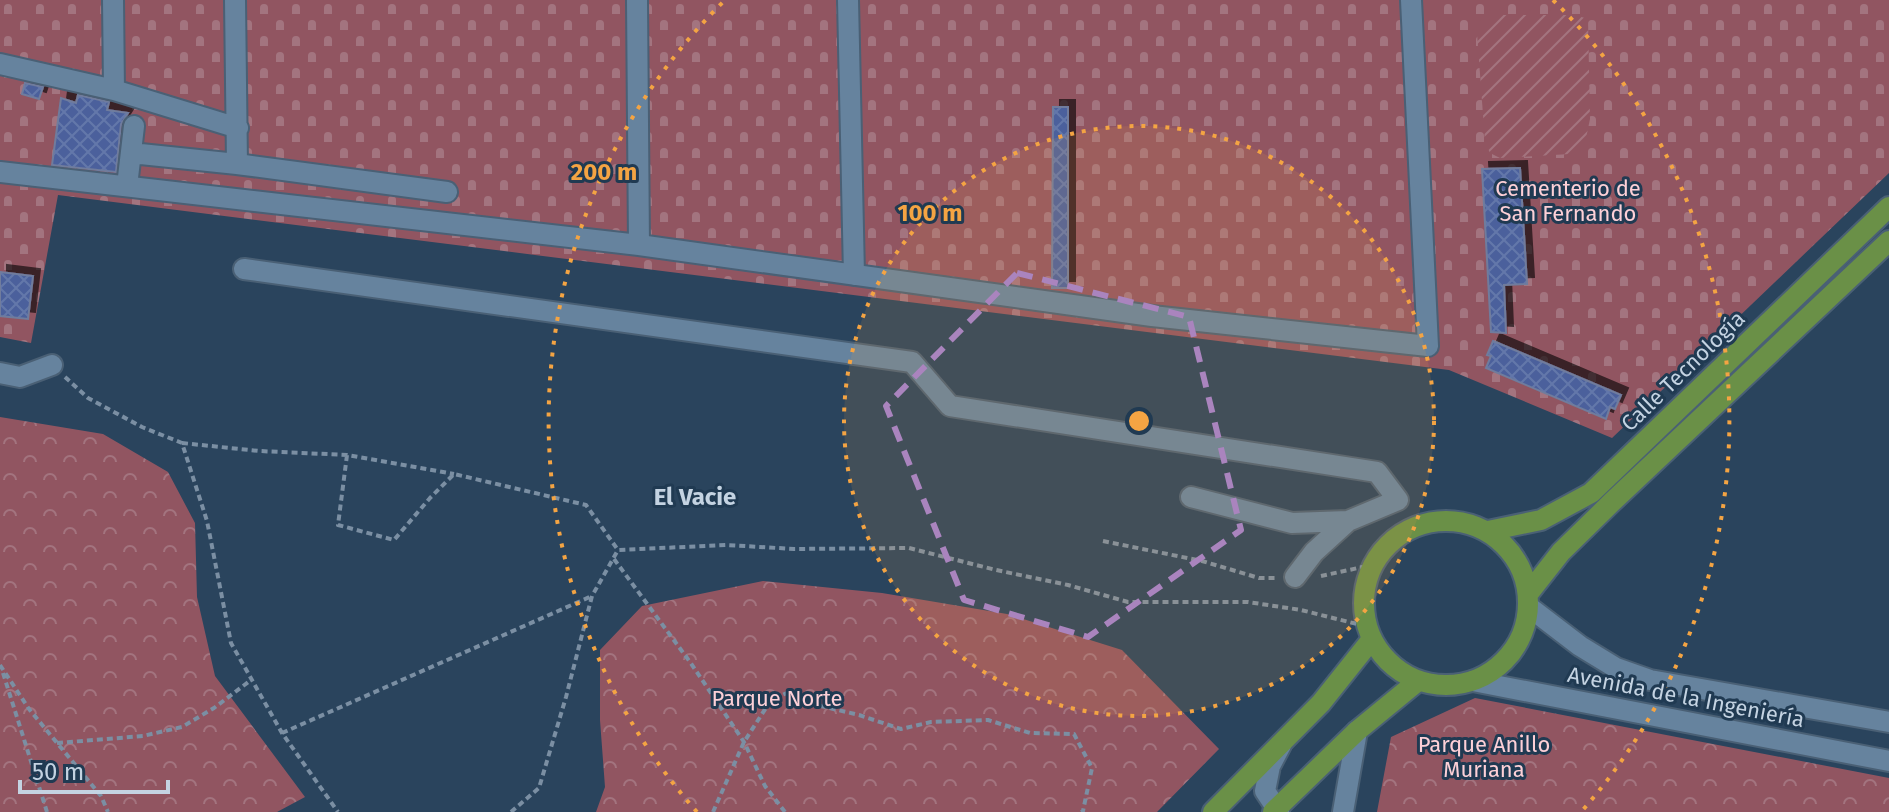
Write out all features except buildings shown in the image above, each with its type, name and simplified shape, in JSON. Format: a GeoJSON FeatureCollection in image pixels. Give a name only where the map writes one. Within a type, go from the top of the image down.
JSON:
{"type":"FeatureCollection","features":[{"type":"Feature","properties":{"kind":"main road","name":"Calle Tecnología"},"geometry":{"type":"LineString","coordinates":[[1488,531],[1541,520],[1591,493],[1889,207]]}},
{"type":"Feature","properties":{"kind":"main road","name":"Calle Tecnología"},"geometry":{"type":"LineString","coordinates":[[1528,600],[1561,552],[1889,241]]}},
{"type":"Feature","properties":{"kind":"main road"},"geometry":{"type":"LineString","coordinates":[[1445,519],[1488,531],[1516,558],[1528,600],[1521,639],[1501,665],[1473,681],[1445,686],[1418,681],[1391,664],[1370,633],[1364,592],[1372,565],[1402,532],[1430,523],[1445,519]]}},
{"type":"Feature","properties":{"kind":"main road"},"geometry":{"type":"LineString","coordinates":[[1213,812],[1321,703],[1370,633]]}},
{"type":"Feature","properties":{"kind":"main road"},"geometry":{"type":"LineString","coordinates":[[1276,811],[1357,731],[1418,681]]}},
{"type":"Feature","properties":{"kind":"street"},"geometry":{"type":"LineString","coordinates":[[113,0],[114,90]]}},
{"type":"Feature","properties":{"kind":"street"},"geometry":{"type":"LineString","coordinates":[[235,0],[237,164]]}},
{"type":"Feature","properties":{"kind":"street"},"geometry":{"type":"LineString","coordinates":[[637,0],[639,245]]}},
{"type":"Feature","properties":{"kind":"street"},"geometry":{"type":"LineString","coordinates":[[848,0],[854,275]]}},
{"type":"Feature","properties":{"kind":"street"},"geometry":{"type":"LineString","coordinates":[[0,172],[639,245],[1152,316],[1428,346],[1411,0]]}},
{"type":"Feature","properties":{"kind":"street"},"geometry":{"type":"LineString","coordinates":[[0,64],[114,90],[238,128]]}},
{"type":"Feature","properties":{"kind":"street"},"geometry":{"type":"LineString","coordinates":[[127,186],[134,126]]}},
{"type":"Feature","properties":{"kind":"street"},"geometry":{"type":"LineString","coordinates":[[131,153],[447,192]]}},
{"type":"Feature","properties":{"kind":"street"},"geometry":{"type":"LineString","coordinates":[[244,269],[912,362],[950,406],[1377,472],[1398,500],[1348,521],[1314,552],[1295,577]]}},
{"type":"Feature","properties":{"kind":"street"},"geometry":{"type":"LineString","coordinates":[[0,373],[20,377],[52,365]]}},
{"type":"Feature","properties":{"kind":"street"},"geometry":{"type":"LineString","coordinates":[[1191,497],[1292,523],[1348,521]]}},
{"type":"Feature","properties":{"kind":"street","name":"Avenida de la Ingeniería"},"geometry":{"type":"LineString","coordinates":[[1528,600],[1580,646],[1616,668],[1650,680],[1889,722]]}},
{"type":"Feature","properties":{"kind":"street","name":"Avenida de la Ingeniería"},"geometry":{"type":"LineString","coordinates":[[1473,681],[1889,761]]}},
{"type":"Feature","properties":{"kind":"street"},"geometry":{"type":"LineString","coordinates":[[1343,812],[1357,731]]}},
{"type":"Feature","properties":{"kind":"street"},"geometry":{"type":"LineString","coordinates":[[1276,811],[1265,791],[1270,766],[1282,742]]}},
{"type":"Feature","properties":{"kind":"path"},"geometry":{"type":"LineString","coordinates":[[52,365],[88,398],[142,427],[182,443],[347,455],[454,474],[586,505],[618,550]]}},
{"type":"Feature","properties":{"kind":"path"},"geometry":{"type":"LineString","coordinates":[[182,443],[207,521],[231,643],[282,733],[335,810]]}},
{"type":"Feature","properties":{"kind":"path"},"geometry":{"type":"LineString","coordinates":[[347,455],[338,525],[394,540],[454,474]]}},
{"type":"Feature","properties":{"kind":"path"},"geometry":{"type":"LineString","coordinates":[[1103,541],[1202,561],[1259,578],[1324,576],[1372,565]]}},
{"type":"Feature","properties":{"kind":"path"},"geometry":{"type":"LineString","coordinates":[[618,550],[727,545],[794,549],[909,548],[1128,602],[1248,602],[1301,610],[1370,633]]}},
{"type":"Feature","properties":{"kind":"path"},"geometry":{"type":"LineString","coordinates":[[511,812],[539,788],[592,596],[618,550]]}},
{"type":"Feature","properties":{"kind":"path"},"geometry":{"type":"LineString","coordinates":[[614,559],[690,662],[744,742],[765,786],[785,812]]}},
{"type":"Feature","properties":{"kind":"path"},"geometry":{"type":"LineString","coordinates":[[282,733],[592,596]]}},
{"type":"Feature","properties":{"kind":"path"},"geometry":{"type":"LineString","coordinates":[[0,665],[29,709],[101,796],[108,812]]}},
{"type":"Feature","properties":{"kind":"path"},"geometry":{"type":"LineString","coordinates":[[0,665],[47,812]]}},
{"type":"Feature","properties":{"kind":"path"},"geometry":{"type":"LineString","coordinates":[[57,743],[143,736],[182,727],[214,708],[252,679]]}},
{"type":"Feature","properties":{"kind":"path"},"geometry":{"type":"LineString","coordinates":[[713,812],[744,742],[771,700],[789,692],[821,706],[901,729],[931,722],[988,720],[1030,733],[1074,734],[1092,768],[1081,812]]}},
{"type":"Feature","properties":{"kind":"highlighted area"},"geometry":{"type":"Polygon","coordinates":[[[1017,273],[1189,317],[1241,530],[1088,637],[964,600],[886,406],[1017,273]]]}},
{"type":"Feature","properties":{"kind":"green space","name":"Cementerio de San Fernando"},"geometry":{"type":"Polygon","coordinates":[[[0,0],[1889,0],[1889,173],[1612,438],[1449,370],[58,195],[31,343],[0,337],[0,0]]]}},
{"type":"Feature","properties":{"kind":"green space"},"geometry":{"type":"Polygon","coordinates":[[[1493,15],[1575,15],[1588,19],[1590,119],[1585,143],[1570,154],[1500,158],[1490,153],[1485,142],[1477,33],[1482,21],[1493,15]]]}},
{"type":"Feature","properties":{"kind":"green space"},"geometry":{"type":"Polygon","coordinates":[[[0,417],[103,434],[168,472],[195,523],[197,597],[215,676],[305,797],[277,812],[0,812],[0,417]]]}},
{"type":"Feature","properties":{"kind":"green space","name":"Parque Norte"},"geometry":{"type":"Polygon","coordinates":[[[763,581],[882,593],[1007,614],[1122,650],[1219,749],[1157,812],[596,812],[605,787],[600,720],[600,650],[642,606],[763,581]]]}},
{"type":"Feature","properties":{"kind":"green space","name":"Parque Anillo Muriana"},"geometry":{"type":"Polygon","coordinates":[[[1475,698],[1889,778],[1889,812],[1377,812],[1391,737],[1475,698]]]}},
{"type":"Feature","properties":{"kind":"district","name":"El Vacie"},"geometry":{"type":"Point","coordinates":[695,497]}}]}
